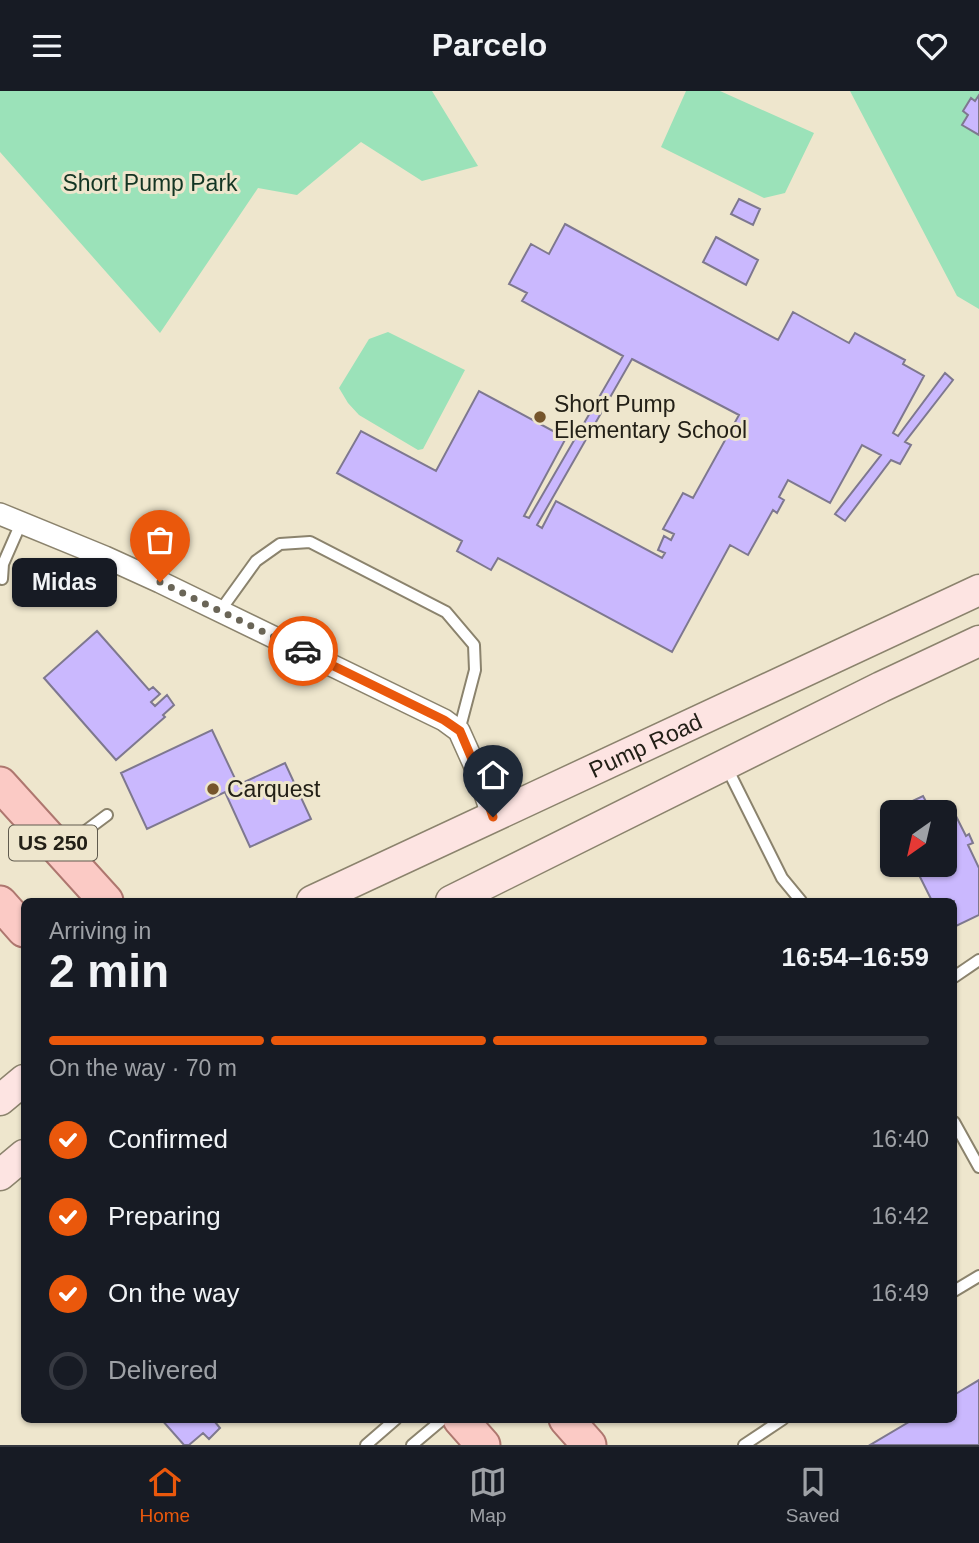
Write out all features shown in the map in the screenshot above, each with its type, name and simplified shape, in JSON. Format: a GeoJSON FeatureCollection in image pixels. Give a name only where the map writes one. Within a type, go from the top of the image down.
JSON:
{"type":"FeatureCollection","features":[{"type":"Feature","properties":{"kind":"main road","name":"Pump Road"},"geometry":{"type":"LineString","coordinates":[[318,898],[979,590]]}},
{"type":"Feature","properties":{"kind":"main road"},"geometry":{"type":"LineString","coordinates":[[457,898],[979,641]]}},
{"type":"Feature","properties":{"kind":"main road","name":"US 250"},"geometry":{"type":"LineString","coordinates":[[0,785],[103,898]]}},
{"type":"Feature","properties":{"kind":"main road"},"geometry":{"type":"LineString","coordinates":[[0,903],[21,927]]}},
{"type":"Feature","properties":{"kind":"main road"},"geometry":{"type":"LineString","coordinates":[[0,1100],[21,1082]]}},
{"type":"Feature","properties":{"kind":"main road"},"geometry":{"type":"LineString","coordinates":[[0,1175],[21,1158]]}},
{"type":"Feature","properties":{"kind":"main road"},"geometry":{"type":"LineString","coordinates":[[464,1423],[483,1445]]}},
{"type":"Feature","properties":{"kind":"main road"},"geometry":{"type":"LineString","coordinates":[[570,1423],[589,1445]]}},
{"type":"Feature","properties":{"kind":"street"},"geometry":{"type":"LineString","coordinates":[[0,514],[105,557],[220,611],[432,714],[460,731],[493,817]]}},
{"type":"Feature","properties":{"kind":"lane"},"geometry":{"type":"LineString","coordinates":[[2,579],[4,564],[21,523]]}},
{"type":"Feature","properties":{"kind":"lane"},"geometry":{"type":"LineString","coordinates":[[220,611],[256,561],[280,544],[310,543],[446,612],[474,645],[475,670],[460,731]]}},
{"type":"Feature","properties":{"kind":"lane"},"geometry":{"type":"LineString","coordinates":[[726,765],[782,878],[799,898]]}},
{"type":"Feature","properties":{"kind":"lane"},"geometry":{"type":"LineString","coordinates":[[60,850],[107,815]]}},
{"type":"Feature","properties":{"kind":"lane"},"geometry":{"type":"LineString","coordinates":[[957,975],[979,960]]}},
{"type":"Feature","properties":{"kind":"lane"},"geometry":{"type":"LineString","coordinates":[[957,1127],[979,1167]]}},
{"type":"Feature","properties":{"kind":"lane"},"geometry":{"type":"LineString","coordinates":[[957,1289],[979,1276]]}},
{"type":"Feature","properties":{"kind":"lane"},"geometry":{"type":"LineString","coordinates":[[366,1445],[391,1423]]}},
{"type":"Feature","properties":{"kind":"lane"},"geometry":{"type":"LineString","coordinates":[[412,1445],[438,1423]]}},
{"type":"Feature","properties":{"kind":"lane"},"geometry":{"type":"LineString","coordinates":[[744,1445],[777,1423]]}},
{"type":"Feature","properties":{"kind":"green space","name":"Short Pump Park"},"geometry":{"type":"Polygon","coordinates":[[[0,91],[432,91],[478,166],[422,181],[361,142],[297,195],[258,188],[160,333],[0,152],[0,91]]]}},
{"type":"Feature","properties":{"kind":"green space"},"geometry":{"type":"Polygon","coordinates":[[[686,91],[720,91],[814,133],[785,193],[764,198],[661,147],[686,91]]]}},
{"type":"Feature","properties":{"kind":"green space"},"geometry":{"type":"Polygon","coordinates":[[[850,91],[979,91],[979,309],[957,296],[850,91]]]}},
{"type":"Feature","properties":{"kind":"green space"},"geometry":{"type":"Polygon","coordinates":[[[388,332],[465,370],[423,449],[418,450],[359,415],[339,388],[369,339],[388,332]]]}},
{"type":"Feature","properties":{"kind":"building"},"geometry":{"type":"Polygon","coordinates":[[[979,95],[979,135],[962,125],[968,115],[963,111],[971,98],[975,101],[979,95]]]}},
{"type":"Feature","properties":{"kind":"building"},"geometry":{"type":"Polygon","coordinates":[[[739,199],[760,209],[753,225],[731,214],[739,199]]]}},
{"type":"Feature","properties":{"kind":"building"},"geometry":{"type":"Polygon","coordinates":[[[565,224],[778,340],[793,312],[849,343],[855,333],[905,360],[903,364],[924,376],[893,433],[898,436],[945,373],[953,380],[905,442],[911,445],[900,464],[891,460],[845,521],[835,514],[881,455],[862,445],[830,503],[788,480],[779,497],[784,500],[777,513],[773,510],[748,555],[730,545],[672,652],[498,558],[491,570],[457,551],[462,541],[337,473],[361,431],[436,471],[479,391],[566,438],[524,516],[529,518],[623,356],[522,301],[527,293],[509,284],[531,244],[549,254],[565,224]],[[632,359],[537,525],[542,528],[556,501],[662,558],[665,553],[658,550],[664,536],[671,540],[674,534],[663,529],[683,493],[693,498],[739,415],[632,359]]]}},
{"type":"Feature","properties":{"kind":"building"},"geometry":{"type":"Polygon","coordinates":[[[716,237],[758,260],[746,285],[703,262],[716,237]]]}},
{"type":"Feature","properties":{"kind":"building"},"geometry":{"type":"Polygon","coordinates":[[[97,631],[149,690],[153,687],[160,694],[151,702],[155,706],[167,695],[174,705],[163,715],[165,717],[116,760],[44,678],[97,631]]]}},
{"type":"Feature","properties":{"kind":"building","name":"Carquest"},"geometry":{"type":"Polygon","coordinates":[[[212,730],[238,785],[285,763],[311,819],[250,847],[225,792],[147,829],[121,773],[212,730]]]}},
{"type":"Feature","properties":{"kind":"building"},"geometry":{"type":"Polygon","coordinates":[[[957,818],[966,836],[969,834],[973,843],[968,845],[979,868],[979,915],[957,926],[957,898],[930,898],[920,877],[957,877],[957,818]]]}},
{"type":"Feature","properties":{"kind":"building"},"geometry":{"type":"Polygon","coordinates":[[[979,1380],[979,1445],[870,1445],[907,1423],[957,1423],[957,1393],[979,1380]]]}},
{"type":"Feature","properties":{"kind":"building"},"geometry":{"type":"Polygon","coordinates":[[[165,1423],[216,1423],[220,1428],[209,1439],[203,1433],[189,1445],[184,1445],[165,1423]]]}},
{"type":"Feature","properties":{"kind":"way so far"},"geometry":{"type":"LineString","coordinates":[[160,582],[303,651]]}},
{"type":"Feature","properties":{"kind":"place","name":"Short Pump Elementary School"},"geometry":{"type":"Point","coordinates":[540,417]}},
{"type":"Feature","properties":{"kind":"place","name":"Midas"},"geometry":{"type":"Point","coordinates":[160,582]}},
{"type":"Feature","properties":{"kind":"place","name":"Carquest"},"geometry":{"type":"Point","coordinates":[213,789]}},
{"type":"Feature","properties":{"kind":"route"},"geometry":{"type":"LineString","coordinates":[[303,651],[444,720],[460,731],[493,817]]}}]}
